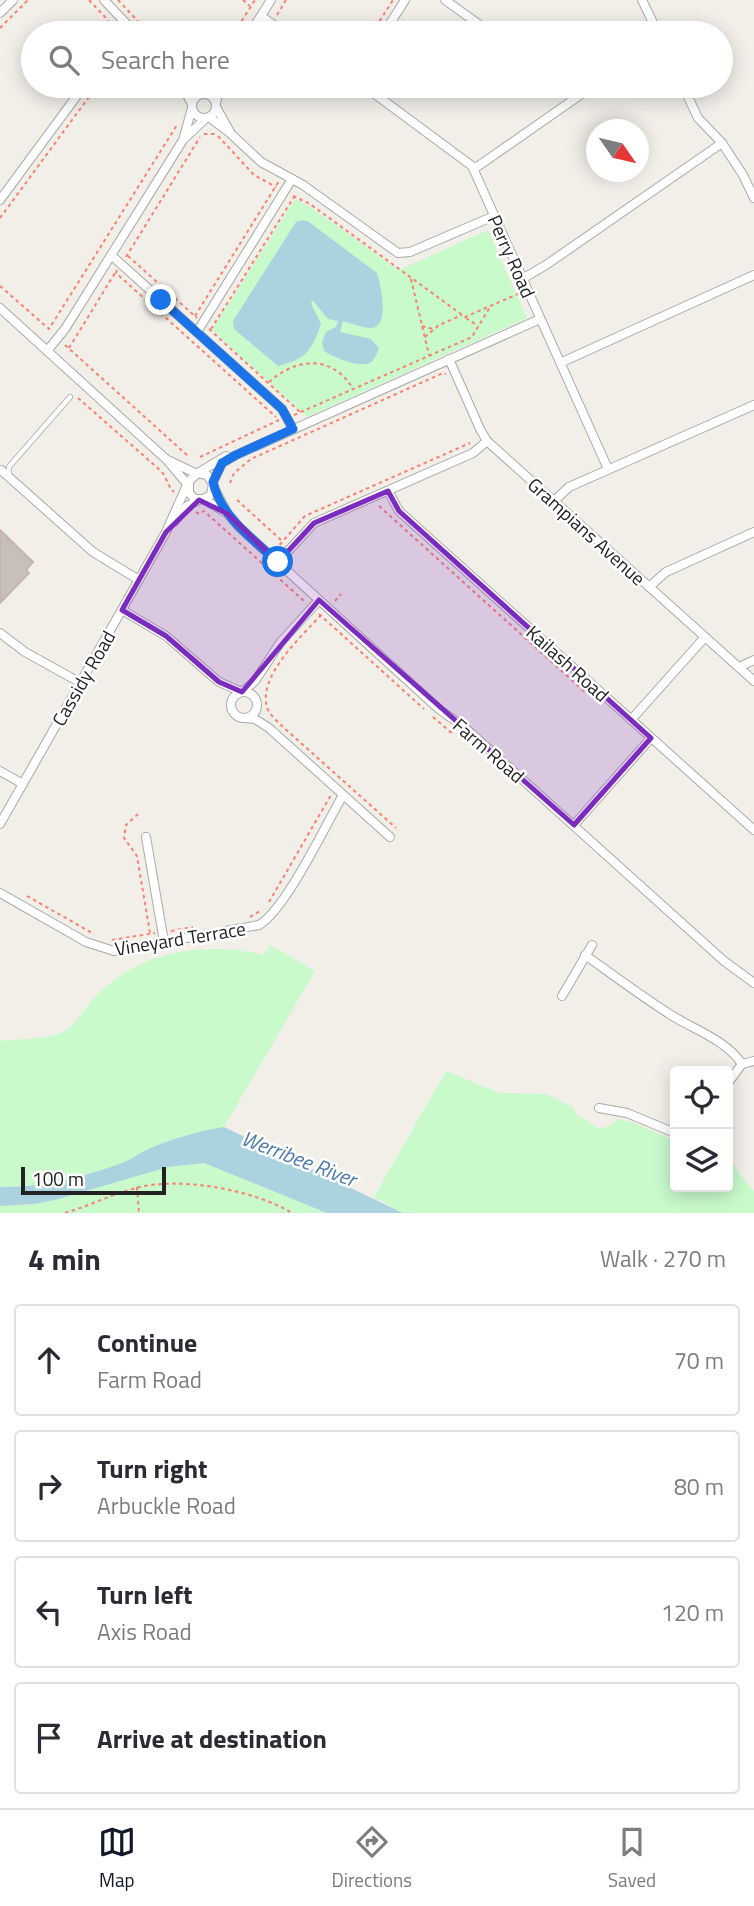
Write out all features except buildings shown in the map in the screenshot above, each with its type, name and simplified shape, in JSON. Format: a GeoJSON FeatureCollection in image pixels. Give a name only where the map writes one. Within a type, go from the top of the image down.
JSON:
{"type":"FeatureCollection","features":[{"type":"Feature","properties":{"kind":"street"},"geometry":{"type":"LineString","coordinates":[[0,13],[13,0]]}},
{"type":"Feature","properties":{"kind":"street"},"geometry":{"type":"LineString","coordinates":[[104,0],[118,21]]}},
{"type":"Feature","properties":{"kind":"street"},"geometry":{"type":"LineString","coordinates":[[392,21],[405,0]]}},
{"type":"Feature","properties":{"kind":"street"},"geometry":{"type":"LineString","coordinates":[[445,0],[474,21]]}},
{"type":"Feature","properties":{"kind":"street"},"geometry":{"type":"LineString","coordinates":[[642,0],[652,21]]}},
{"type":"Feature","properties":{"kind":"street"},"geometry":{"type":"LineString","coordinates":[[258,21],[263,1]]}},
{"type":"Feature","properties":{"kind":"street"},"geometry":{"type":"LineString","coordinates":[[261,16],[268,21]]}},
{"type":"Feature","properties":{"kind":"street"},"geometry":{"type":"LineString","coordinates":[[0,201],[75,98]]}},
{"type":"Feature","properties":{"kind":"street"},"geometry":{"type":"LineString","coordinates":[[188,98],[197,116],[208,117],[230,133],[255,158],[288,177],[401,254],[494,216]]}},
{"type":"Feature","properties":{"kind":"street"},"geometry":{"type":"LineString","coordinates":[[183,140],[196,98]]}},
{"type":"Feature","properties":{"kind":"street"},"geometry":{"type":"LineString","coordinates":[[212,98],[230,133]]}},
{"type":"Feature","properties":{"kind":"street"},"geometry":{"type":"LineString","coordinates":[[47,351],[58,339],[183,140],[214,113],[218,98]]}},
{"type":"Feature","properties":{"kind":"street","name":"Perry Road"},"geometry":{"type":"LineString","coordinates":[[381,98],[465,158],[474,169],[608,470]]}},
{"type":"Feature","properties":{"kind":"street"},"geometry":{"type":"LineString","coordinates":[[689,98],[698,118],[722,143],[743,175],[754,198]]}},
{"type":"Feature","properties":{"kind":"street"},"geometry":{"type":"LineString","coordinates":[[474,169],[573,99]]}},
{"type":"Feature","properties":{"kind":"street"},"geometry":{"type":"LineString","coordinates":[[522,279],[722,143]]}},
{"type":"Feature","properties":{"kind":"street"},"geometry":{"type":"LineString","coordinates":[[743,175],[754,170]]}},
{"type":"Feature","properties":{"kind":"street"},"geometry":{"type":"LineString","coordinates":[[197,332],[288,177]]}},
{"type":"Feature","properties":{"kind":"street"},"geometry":{"type":"LineString","coordinates":[[111,255],[282,409],[283,419],[293,429]]}},
{"type":"Feature","properties":{"kind":"street"},"geometry":{"type":"LineString","coordinates":[[560,363],[754,275]]}},
{"type":"Feature","properties":{"kind":"street"},"geometry":{"type":"LineString","coordinates":[[0,308],[167,460],[187,485],[192,496],[201,499],[211,495],[222,463],[236,455],[540,319]]}},
{"type":"Feature","properties":{"kind":"street","name":"Grampians Avenue"},"geometry":{"type":"LineString","coordinates":[[449,359],[487,441],[754,681]]}},
{"type":"Feature","properties":{"kind":"street"},"geometry":{"type":"LineString","coordinates":[[554,501],[569,487],[754,405]]}},
{"type":"Feature","properties":{"kind":"street"},"geometry":{"type":"LineString","coordinates":[[278,562],[314,523],[472,453],[487,441]]}},
{"type":"Feature","properties":{"kind":"street"},"geometry":{"type":"LineString","coordinates":[[187,485],[191,478],[224,457],[236,455]]}},
{"type":"Feature","properties":{"kind":"street"},"geometry":{"type":"LineString","coordinates":[[167,460],[198,474],[207,475],[213,484]]}},
{"type":"Feature","properties":{"kind":"street"},"geometry":{"type":"LineString","coordinates":[[1,470],[93,552],[139,580]]}},
{"type":"Feature","properties":{"kind":"street","name":"Farm Road"},"geometry":{"type":"LineString","coordinates":[[213,484],[228,514],[239,527],[724,961],[754,983]]}},
{"type":"Feature","properties":{"kind":"street","name":"Cassidy Road"},"geometry":{"type":"LineString","coordinates":[[0,824],[166,532],[187,485]]}},
{"type":"Feature","properties":{"kind":"street","name":"Kailash Road"},"geometry":{"type":"LineString","coordinates":[[388,491],[399,511],[754,830]]}},
{"type":"Feature","properties":{"kind":"street","name":"Cassidy Road"},"geometry":{"type":"LineString","coordinates":[[166,532],[189,505],[201,499]]}},
{"type":"Feature","properties":{"kind":"street","name":"Farm Road"},"geometry":{"type":"LineString","coordinates":[[201,499],[228,514]]}},
{"type":"Feature","properties":{"kind":"street"},"geometry":{"type":"LineString","coordinates":[[649,587],[663,573],[754,532]]}},
{"type":"Feature","properties":{"kind":"street"},"geometry":{"type":"LineString","coordinates":[[231,706],[234,696],[242,692],[262,672],[280,643],[319,600]]}},
{"type":"Feature","properties":{"kind":"street"},"geometry":{"type":"LineString","coordinates":[[122,610],[166,636],[219,682],[250,694],[270,728]]}},
{"type":"Feature","properties":{"kind":"street"},"geometry":{"type":"LineString","coordinates":[[0,633],[25,652],[81,683]]}},
{"type":"Feature","properties":{"kind":"street"},"geometry":{"type":"LineString","coordinates":[[631,720],[705,637]]}},
{"type":"Feature","properties":{"kind":"street"},"geometry":{"type":"LineString","coordinates":[[739,667],[754,660]]}},
{"type":"Feature","properties":{"kind":"street"},"geometry":{"type":"LineString","coordinates":[[245,718],[253,713],[257,703],[262,672]]}},
{"type":"Feature","properties":{"kind":"street"},"geometry":{"type":"LineString","coordinates":[[219,682],[236,715],[255,719],[270,728],[390,837]]}},
{"type":"Feature","properties":{"kind":"street"},"geometry":{"type":"LineString","coordinates":[[573,825],[651,738]]}},
{"type":"Feature","properties":{"kind":"street"},"geometry":{"type":"LineString","coordinates":[[0,771],[23,784]]}},
{"type":"Feature","properties":{"kind":"street","name":"Vineyard Terrace"},"geometry":{"type":"LineString","coordinates":[[0,893],[101,948],[114,951],[259,925],[268,920],[282,902],[343,795]]}},
{"type":"Feature","properties":{"kind":"street"},"geometry":{"type":"LineString","coordinates":[[146,837],[164,942]]}},
{"type":"Feature","properties":{"kind":"street"},"geometry":{"type":"LineString","coordinates":[[562,996],[592,945]]}},
{"type":"Feature","properties":{"kind":"street"},"geometry":{"type":"LineString","coordinates":[[585,955],[670,1014],[726,1046],[742,1064]]}},
{"type":"Feature","properties":{"kind":"street"},"geometry":{"type":"LineString","coordinates":[[733,1076],[742,1064],[754,1061]]}},
{"type":"Feature","properties":{"kind":"street"},"geometry":{"type":"LineString","coordinates":[[599,1108],[627,1113],[670,1131]]}},
{"type":"Feature","properties":{"kind":"lane"},"geometry":{"type":"LineString","coordinates":[[11,478],[9,467],[71,397]]}},
{"type":"Feature","properties":{"kind":"path"},"geometry":{"type":"LineString","coordinates":[[0,28],[27,0]]}},
{"type":"Feature","properties":{"kind":"path"},"geometry":{"type":"LineString","coordinates":[[89,0],[113,21]]}},
{"type":"Feature","properties":{"kind":"path"},"geometry":{"type":"LineString","coordinates":[[118,0],[138,21]]}},
{"type":"Feature","properties":{"kind":"path"},"geometry":{"type":"LineString","coordinates":[[243,0],[251,7]]}},
{"type":"Feature","properties":{"kind":"path"},"geometry":{"type":"LineString","coordinates":[[380,21],[393,0]]}},
{"type":"Feature","properties":{"kind":"path"},"geometry":{"type":"LineString","coordinates":[[242,21],[251,7],[263,1]]}},
{"type":"Feature","properties":{"kind":"path"},"geometry":{"type":"LineString","coordinates":[[0,218],[88,98]]}},
{"type":"Feature","properties":{"kind":"path"},"geometry":{"type":"LineString","coordinates":[[38,342],[177,125]]}},
{"type":"Feature","properties":{"kind":"path"},"geometry":{"type":"LineString","coordinates":[[69,348],[201,134],[217,134]]}},
{"type":"Feature","properties":{"kind":"path"},"geometry":{"type":"LineString","coordinates":[[195,316],[288,177]]}},
{"type":"Feature","properties":{"kind":"path"},"geometry":{"type":"LineString","coordinates":[[210,330],[294,197]]}},
{"type":"Feature","properties":{"kind":"path"},"geometry":{"type":"LineString","coordinates":[[127,255],[302,413]]}},
{"type":"Feature","properties":{"kind":"path"},"geometry":{"type":"LineString","coordinates":[[116,273],[283,419]]}},
{"type":"Feature","properties":{"kind":"path"},"geometry":{"type":"LineString","coordinates":[[411,278],[429,356]]}},
{"type":"Feature","properties":{"kind":"path"},"geometry":{"type":"LineString","coordinates":[[0,286],[48,330]]}},
{"type":"Feature","properties":{"kind":"path"},"geometry":{"type":"LineString","coordinates":[[200,457],[472,337],[490,306]]}},
{"type":"Feature","properties":{"kind":"path"},"geometry":{"type":"LineString","coordinates":[[425,338],[433,329],[464,316],[478,326]]}},
{"type":"Feature","properties":{"kind":"path"},"geometry":{"type":"LineString","coordinates":[[421,326],[433,329]]}},
{"type":"Feature","properties":{"kind":"path"},"geometry":{"type":"LineString","coordinates":[[58,339],[188,456]]}},
{"type":"Feature","properties":{"kind":"path"},"geometry":{"type":"LineString","coordinates":[[269,383],[288,370],[309,364],[323,364],[340,372],[354,390]]}},
{"type":"Feature","properties":{"kind":"path"},"geometry":{"type":"LineString","coordinates":[[230,483],[234,473],[251,459],[443,373],[444,375],[453,371]]}},
{"type":"Feature","properties":{"kind":"path"},"geometry":{"type":"LineString","coordinates":[[78,398],[161,471],[166,477],[167,486],[181,498]]}},
{"type":"Feature","properties":{"kind":"path"},"geometry":{"type":"LineString","coordinates":[[237,500],[290,548]]}},
{"type":"Feature","properties":{"kind":"path"},"geometry":{"type":"LineString","coordinates":[[189,505],[199,514],[204,511],[423,708]]}},
{"type":"Feature","properties":{"kind":"path"},"geometry":{"type":"LineString","coordinates":[[379,506],[585,692]]}},
{"type":"Feature","properties":{"kind":"path"},"geometry":{"type":"LineString","coordinates":[[341,594],[285,655],[271,678],[266,694],[268,710],[283,727],[396,828]]}},
{"type":"Feature","properties":{"kind":"path"},"geometry":{"type":"LineString","coordinates":[[433,717],[453,735]]}},
{"type":"Feature","properties":{"kind":"path"},"geometry":{"type":"LineString","coordinates":[[268,904],[335,788]]}},
{"type":"Feature","properties":{"kind":"path"},"geometry":{"type":"LineString","coordinates":[[138,814],[126,825],[124,838],[137,856],[150,934]]}},
{"type":"Feature","properties":{"kind":"path"},"geometry":{"type":"LineString","coordinates":[[27,896],[96,935]]}},
{"type":"Feature","properties":{"kind":"path"},"geometry":{"type":"LineString","coordinates":[[245,918],[263,909]]}},
{"type":"Feature","properties":{"kind":"path"},"geometry":{"type":"LineString","coordinates":[[110,940],[203,925]]}},
{"type":"Feature","properties":{"kind":"path"},"geometry":{"type":"LineString","coordinates":[[65,1213],[137,1187],[170,1184],[248,1193],[292,1213]]}},
{"type":"Feature","properties":{"kind":"path"},"geometry":{"type":"LineString","coordinates":[[137,1187],[139,1213]]}},
{"type":"Feature","properties":{"kind":"highlighted area"},"geometry":{"type":"Polygon","coordinates":[[[388,491],[399,511],[651,738],[574,825],[319,600],[242,692],[219,682],[166,636],[122,610],[166,532],[199,500],[228,514],[278,562],[314,523],[388,491]]]}},
{"type":"Feature","properties":{"kind":"green space"},"geometry":{"type":"Polygon","coordinates":[[[295,199],[309,206],[399,270],[488,230],[527,318],[307,417],[214,332],[213,328],[295,199]]]}},
{"type":"Feature","properties":{"kind":"green space"},"geometry":{"type":"Polygon","coordinates":[[[270,945],[315,971],[224,1127],[164,1143],[125,1162],[77,1177],[47,1184],[0,1187],[0,1041],[63,1032],[116,978],[156,958],[220,949],[264,955],[270,945]]]}},
{"type":"Feature","properties":{"kind":"green space"},"geometry":{"type":"Polygon","coordinates":[[[446,1071],[500,1093],[546,1094],[573,1107],[576,1114],[600,1129],[611,1125],[617,1119],[632,1122],[670,1139],[670,1192],[733,1192],[733,1163],[754,1191],[754,1213],[403,1213],[374,1197],[446,1071]]]}},
{"type":"Feature","properties":{"kind":"green space"},"geometry":{"type":"Polygon","coordinates":[[[204,1163],[327,1213],[0,1213],[0,1206],[55,1200],[168,1167],[204,1163]]]}},
{"type":"Feature","properties":{"kind":"water"},"geometry":{"type":"Polygon","coordinates":[[[296,222],[309,222],[377,273],[383,305],[381,321],[371,328],[343,321],[340,332],[371,339],[379,348],[370,363],[353,363],[324,351],[322,342],[326,332],[336,327],[338,321],[328,319],[313,301],[311,303],[321,324],[307,352],[288,363],[278,366],[234,329],[233,321],[296,222]]]}},
{"type":"Feature","properties":{"kind":"water"},"geometry":{"type":"Polygon","coordinates":[[[224,1127],[403,1213],[327,1213],[204,1163],[168,1167],[55,1200],[0,1206],[0,1187],[47,1184],[77,1177],[125,1162],[174,1139],[224,1127]]]}},
{"type":"Feature","properties":{"kind":"route"},"geometry":{"type":"LineString","coordinates":[[161,300],[288,417],[293,429],[222,463],[213,482],[228,514],[278,562]]}},
{"type":"Feature","properties":{"kind":"water label","name":"Werribee River"},"geometry":{"type":"Point","coordinates":[299,1158]}}]}
